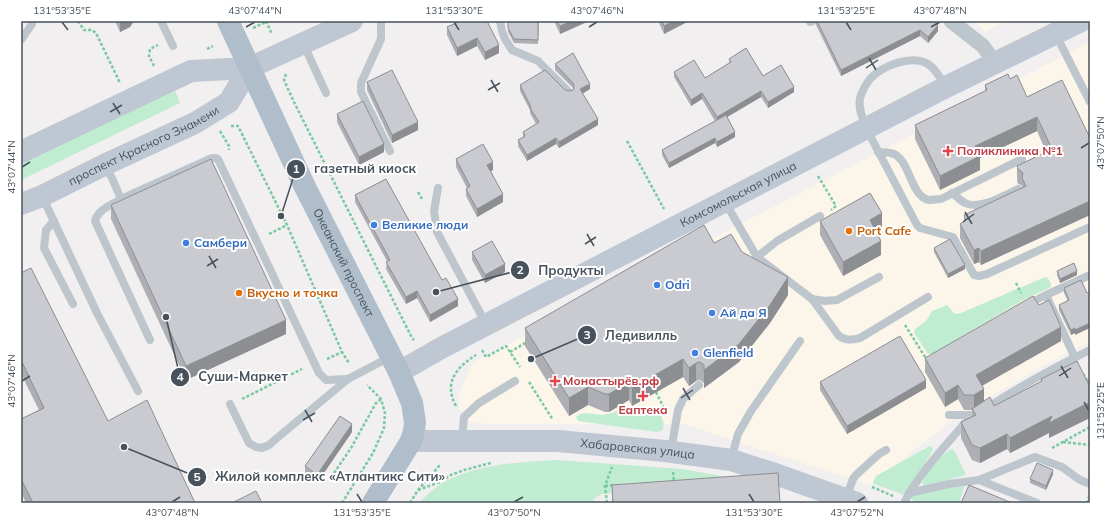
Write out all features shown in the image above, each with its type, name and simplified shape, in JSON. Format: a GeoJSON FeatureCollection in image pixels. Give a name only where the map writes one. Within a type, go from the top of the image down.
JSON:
{"type":"FeatureCollection","features":[{"type":"Feature","properties":{"kind":"main road","name":"Океанский проспект"},"geometry":{"type":"LineString","coordinates":[[228,21],[305,187],[395,364],[412,403],[415,422],[411,441],[373,503]]}},
{"type":"Feature","properties":{"kind":"main road"},"geometry":{"type":"LineString","coordinates":[[21,152],[191,71],[249,68],[352,21]]}},
{"type":"Feature","properties":{"kind":"main road","name":"Комсомольская улица"},"geometry":{"type":"LineString","coordinates":[[395,364],[443,347],[946,87],[1081,21]]}},
{"type":"Feature","properties":{"kind":"main road","name":"проспект Красного Знамени"},"geometry":{"type":"LineString","coordinates":[[21,204],[42,196],[194,123],[229,102],[249,68]]}},
{"type":"Feature","properties":{"kind":"main road","name":"Хабаровская улица"},"geometry":{"type":"LineString","coordinates":[[411,441],[558,441],[670,452],[731,460],[851,501]]}},
{"type":"Feature","properties":{"kind":"street"},"geometry":{"type":"LineString","coordinates":[[951,21],[983,46],[995,63]]}},
{"type":"Feature","properties":{"kind":"lane"},"geometry":{"type":"LineString","coordinates":[[21,40],[32,24],[32,21]]}},
{"type":"Feature","properties":{"kind":"lane"},"geometry":{"type":"LineString","coordinates":[[161,21],[173,46]]}},
{"type":"Feature","properties":{"kind":"lane"},"geometry":{"type":"LineString","coordinates":[[381,21],[381,39],[361,83],[361,92],[390,151]]}},
{"type":"Feature","properties":{"kind":"lane"},"geometry":{"type":"LineString","coordinates":[[500,21],[503,35],[512,50],[538,61],[569,92]]}},
{"type":"Feature","properties":{"kind":"lane"},"geometry":{"type":"LineString","coordinates":[[1056,33],[1090,102]]}},
{"type":"Feature","properties":{"kind":"lane"},"geometry":{"type":"LineString","coordinates":[[303,43],[326,93]]}},
{"type":"Feature","properties":{"kind":"lane"},"geometry":{"type":"LineString","coordinates":[[946,87],[935,70],[928,64],[918,61],[897,62],[873,76],[865,85],[860,99],[860,112],[866,128],[916,225],[923,230],[953,237],[974,275],[976,276],[987,274],[1090,227]]}},
{"type":"Feature","properties":{"kind":"lane"},"geometry":{"type":"LineString","coordinates":[[878,152],[893,153],[901,159],[919,193],[928,200],[941,199],[1022,159]]}},
{"type":"Feature","properties":{"kind":"lane"},"geometry":{"type":"LineString","coordinates":[[150,340],[95,221],[97,214],[121,199],[212,158],[216,158],[218,159],[319,372],[326,380],[348,379]]}},
{"type":"Feature","properties":{"kind":"lane"},"geometry":{"type":"LineString","coordinates":[[104,165],[112,178],[121,199]]}},
{"type":"Feature","properties":{"kind":"lane"},"geometry":{"type":"LineString","coordinates":[[438,188],[434,210],[437,232],[486,325]]}},
{"type":"Feature","properties":{"kind":"lane"},"geometry":{"type":"LineString","coordinates":[[952,193],[965,203],[975,205],[993,200],[1018,189]]}},
{"type":"Feature","properties":{"kind":"lane"},"geometry":{"type":"LineString","coordinates":[[42,196],[97,313],[138,391]]}},
{"type":"Feature","properties":{"kind":"lane"},"geometry":{"type":"LineString","coordinates":[[725,201],[757,257],[812,299],[839,336],[845,340],[860,338],[928,297]]}},
{"type":"Feature","properties":{"kind":"lane"},"geometry":{"type":"LineString","coordinates":[[757,257],[777,241],[820,216]]}},
{"type":"Feature","properties":{"kind":"lane"},"geometry":{"type":"LineString","coordinates":[[54,221],[46,230],[44,248],[73,304]]}},
{"type":"Feature","properties":{"kind":"lane"},"geometry":{"type":"LineString","coordinates":[[1017,310],[1090,275]]}},
{"type":"Feature","properties":{"kind":"lane"},"geometry":{"type":"LineString","coordinates":[[812,299],[825,301],[837,300],[879,277]]}},
{"type":"Feature","properties":{"kind":"lane"},"geometry":{"type":"LineString","coordinates":[[1046,295],[1075,358]]}},
{"type":"Feature","properties":{"kind":"lane"},"geometry":{"type":"LineString","coordinates":[[731,460],[738,434],[751,411],[800,341]]}},
{"type":"Feature","properties":{"kind":"lane"},"geometry":{"type":"LineString","coordinates":[[904,503],[909,493],[927,468],[964,424],[1001,399],[1090,350]]}},
{"type":"Feature","properties":{"kind":"lane"},"geometry":{"type":"LineString","coordinates":[[230,404],[249,443],[256,447],[262,448],[273,442],[348,379],[357,374],[395,364]]}},
{"type":"Feature","properties":{"kind":"lane"},"geometry":{"type":"LineString","coordinates":[[462,440],[464,417],[479,403],[515,381]]}},
{"type":"Feature","properties":{"kind":"lane"},"geometry":{"type":"LineString","coordinates":[[670,452],[678,410],[684,399],[699,385]]}},
{"type":"Feature","properties":{"kind":"lane"},"geometry":{"type":"LineString","coordinates":[[949,415],[976,415]]}},
{"type":"Feature","properties":{"kind":"lane"},"geometry":{"type":"LineString","coordinates":[[851,501],[853,479],[879,454],[886,450]]}},
{"type":"Feature","properties":{"kind":"lane"},"geometry":{"type":"LineString","coordinates":[[909,493],[948,484],[979,480],[1034,457],[1062,467],[1080,480],[1090,484]]}},
{"type":"Feature","properties":{"kind":"lane"},"geometry":{"type":"LineString","coordinates":[[979,480],[1037,503]]}},
{"type":"Feature","properties":{"kind":"path"},"geometry":{"type":"LineString","coordinates":[[78,21],[84,30],[92,30],[96,33],[121,85]]}},
{"type":"Feature","properties":{"kind":"path"},"geometry":{"type":"LineString","coordinates":[[253,28],[266,21],[271,34],[277,32]]}},
{"type":"Feature","properties":{"kind":"path"},"geometry":{"type":"LineString","coordinates":[[149,56],[155,68]]}},
{"type":"Feature","properties":{"kind":"path"},"geometry":{"type":"LineString","coordinates":[[290,72],[285,75],[284,80],[294,102],[412,338],[419,341]]}},
{"type":"Feature","properties":{"kind":"path"},"geometry":{"type":"LineString","coordinates":[[229,146],[220,131],[232,126],[238,126],[287,225],[342,352],[357,374],[381,398],[384,413],[384,428],[373,453],[342,503]]}},
{"type":"Feature","properties":{"kind":"path"},"geometry":{"type":"LineString","coordinates":[[627,141],[666,214]]}},
{"type":"Feature","properties":{"kind":"path"},"geometry":{"type":"LineString","coordinates":[[816,174],[836,206]]}},
{"type":"Feature","properties":{"kind":"path"},"geometry":{"type":"LineString","coordinates":[[268,235],[287,225]]}},
{"type":"Feature","properties":{"kind":"path"},"geometry":{"type":"LineString","coordinates":[[898,315],[928,361]]}},
{"type":"Feature","properties":{"kind":"path"},"geometry":{"type":"LineString","coordinates":[[510,352],[530,340]]}},
{"type":"Feature","properties":{"kind":"path"},"geometry":{"type":"LineString","coordinates":[[486,357],[506,346],[521,369]]}},
{"type":"Feature","properties":{"kind":"path"},"geometry":{"type":"LineString","coordinates":[[464,417],[454,404],[451,393],[452,379],[462,365],[488,348]]}},
{"type":"Feature","properties":{"kind":"path"},"geometry":{"type":"LineString","coordinates":[[333,356],[342,352]]}},
{"type":"Feature","properties":{"kind":"path"},"geometry":{"type":"LineString","coordinates":[[258,391],[314,363]]}},
{"type":"Feature","properties":{"kind":"path"},"geometry":{"type":"LineString","coordinates":[[1084,376],[1090,385]]}},
{"type":"Feature","properties":{"kind":"path"},"geometry":{"type":"LineString","coordinates":[[528,381],[553,420],[545,420]]}},
{"type":"Feature","properties":{"kind":"path"},"geometry":{"type":"LineString","coordinates":[[656,392],[666,413]]}},
{"type":"Feature","properties":{"kind":"path"},"geometry":{"type":"LineString","coordinates":[[334,473],[351,448],[376,403],[381,398]]}},
{"type":"Feature","properties":{"kind":"path"},"geometry":{"type":"LineString","coordinates":[[1034,457],[1090,427]]}},
{"type":"Feature","properties":{"kind":"path"},"geometry":{"type":"LineString","coordinates":[[1063,442],[1090,444]]}},
{"type":"Feature","properties":{"kind":"path"},"geometry":{"type":"LineString","coordinates":[[410,503],[418,490],[440,465]]}},
{"type":"Feature","properties":{"kind":"path"},"geometry":{"type":"LineString","coordinates":[[607,503],[605,486],[612,466]]}},
{"type":"Feature","properties":{"kind":"path"},"geometry":{"type":"LineString","coordinates":[[418,490],[440,482]]}},
{"type":"Feature","properties":{"kind":"path"},"geometry":{"type":"LineString","coordinates":[[674,482],[681,482]]}},
{"type":"Feature","properties":{"kind":"path"},"geometry":{"type":"LineString","coordinates":[[605,486],[621,485]]}},
{"type":"Feature","properties":{"kind":"path"},"geometry":{"type":"LineString","coordinates":[[1088,497],[1088,503]]}},
{"type":"Feature","properties":{"kind":"shaded area"},"geometry":{"type":"Polygon","coordinates":[[[975,21],[1006,21],[984,32],[975,21]]]}},
{"type":"Feature","properties":{"kind":"shaded area"},"geometry":{"type":"Polygon","coordinates":[[[1090,42],[1090,342],[1039,368],[954,419],[870,485],[683,424],[485,424],[470,422],[459,409],[459,393],[473,363],[1090,42]]]}},
{"type":"Feature","properties":{"kind":"green space"},"geometry":{"type":"Polygon","coordinates":[[[175,91],[180,103],[21,180],[21,163],[175,91]]]}},
{"type":"Feature","properties":{"kind":"green space"},"geometry":{"type":"Polygon","coordinates":[[[1045,277],[1048,278],[1051,287],[1023,300],[932,354],[928,354],[914,333],[915,329],[926,321],[932,311],[947,305],[955,314],[961,313],[1045,277]]]}},
{"type":"Feature","properties":{"kind":"green space"},"geometry":{"type":"Polygon","coordinates":[[[645,407],[650,416],[658,413],[660,415],[663,421],[663,430],[657,432],[578,421],[576,417],[580,414],[586,413],[602,415],[621,409],[630,411],[645,407]]]}},
{"type":"Feature","properties":{"kind":"green space"},"geometry":{"type":"Polygon","coordinates":[[[930,446],[933,450],[905,495],[873,483],[876,476],[930,446]]]}},
{"type":"Feature","properties":{"kind":"green space"},"geometry":{"type":"Polygon","coordinates":[[[951,449],[954,450],[965,475],[924,486],[922,483],[930,468],[951,449]]]}},
{"type":"Feature","properties":{"kind":"green space"},"geometry":{"type":"Polygon","coordinates":[[[557,460],[682,469],[754,482],[750,488],[601,494],[593,500],[592,503],[420,503],[428,494],[442,483],[458,475],[486,467],[557,460]]]}},
{"type":"Feature","properties":{"kind":"green space"},"geometry":{"type":"Polygon","coordinates":[[[962,486],[964,487],[959,503],[919,503],[911,498],[916,494],[962,486]]]}},
{"type":"Feature","properties":{"kind":"building"},"geometry":{"type":"Polygon","coordinates":[[[461,21],[487,21],[499,45],[485,52],[477,38],[457,48],[447,27],[461,21]]]}},
{"type":"Feature","properties":{"kind":"building"},"geometry":{"type":"Polygon","coordinates":[[[508,21],[538,21],[538,40],[514,39],[508,28],[508,21]]]}},
{"type":"Feature","properties":{"kind":"building"},"geometry":{"type":"Polygon","coordinates":[[[557,21],[572,21],[560,26],[557,21]]]}},
{"type":"Feature","properties":{"kind":"building"},"geometry":{"type":"Polygon","coordinates":[[[662,21],[674,21],[664,26],[662,21]]]}},
{"type":"Feature","properties":{"kind":"building"},"geometry":{"type":"Polygon","coordinates":[[[817,21],[933,21],[938,25],[928,37],[920,30],[841,70],[817,21]]]}},
{"type":"Feature","properties":{"kind":"building"},"geometry":{"type":"Polygon","coordinates":[[[746,48],[763,76],[781,65],[794,87],[768,102],[761,91],[717,117],[702,93],[691,100],[674,72],[694,60],[705,78],[731,62],[729,59],[746,48]]]}},
{"type":"Feature","properties":{"kind":"building"},"geometry":{"type":"Polygon","coordinates":[[[573,53],[590,84],[580,89],[598,119],[559,142],[556,138],[527,155],[518,140],[525,136],[523,132],[539,122],[530,108],[531,107],[520,85],[545,70],[565,90],[573,90],[573,83],[555,64],[573,53]]]}},
{"type":"Feature","properties":{"kind":"building"},"geometry":{"type":"Polygon","coordinates":[[[392,70],[418,122],[392,135],[367,82],[392,70]]]}},
{"type":"Feature","properties":{"kind":"building"},"geometry":{"type":"Polygon","coordinates":[[[1008,74],[1010,79],[1017,75],[1027,97],[1062,80],[1090,138],[1090,201],[981,251],[979,248],[974,250],[960,224],[966,220],[964,215],[1026,186],[1022,178],[1023,173],[1017,166],[1052,149],[1037,117],[975,146],[980,156],[940,176],[915,125],[987,90],[985,85],[1008,74]]]}},
{"type":"Feature","properties":{"kind":"building"},"geometry":{"type":"Polygon","coordinates":[[[363,101],[384,144],[359,157],[337,114],[363,101]]]}},
{"type":"Feature","properties":{"kind":"building"},"geometry":{"type":"Polygon","coordinates":[[[726,115],[735,132],[717,142],[715,138],[669,163],[662,150],[726,115]]]}},
{"type":"Feature","properties":{"kind":"building"},"geometry":{"type":"Polygon","coordinates":[[[483,144],[493,162],[487,165],[503,194],[477,209],[466,189],[470,186],[456,159],[483,144]]]}},
{"type":"Feature","properties":{"kind":"building"},"geometry":{"type":"Polygon","coordinates":[[[211,159],[286,320],[186,366],[111,205],[211,159]]]}},
{"type":"Feature","properties":{"kind":"building"},"geometry":{"type":"Polygon","coordinates":[[[386,179],[442,280],[446,278],[458,299],[430,315],[417,291],[406,297],[386,262],[390,260],[355,195],[386,179]]]}},
{"type":"Feature","properties":{"kind":"building"},"geometry":{"type":"Polygon","coordinates":[[[870,193],[882,213],[870,220],[881,241],[843,262],[820,221],[870,193]]]}},
{"type":"Feature","properties":{"kind":"building"},"geometry":{"type":"Polygon","coordinates":[[[704,225],[714,243],[731,234],[742,252],[788,277],[770,305],[739,344],[704,370],[704,365],[700,362],[689,368],[683,359],[632,388],[629,382],[609,394],[605,394],[588,387],[569,398],[525,328],[704,225]]]}},
{"type":"Feature","properties":{"kind":"building"},"geometry":{"type":"Polygon","coordinates":[[[950,239],[965,265],[948,274],[934,248],[950,239]]]}},
{"type":"Feature","properties":{"kind":"building"},"geometry":{"type":"Polygon","coordinates":[[[492,241],[505,264],[485,275],[472,252],[492,241]]]}},
{"type":"Feature","properties":{"kind":"building"},"geometry":{"type":"Polygon","coordinates":[[[1074,263],[1077,271],[1060,279],[1057,271],[1074,263]]]}},
{"type":"Feature","properties":{"kind":"building"},"geometry":{"type":"Polygon","coordinates":[[[31,268],[108,421],[147,400],[195,503],[33,503],[21,479],[21,419],[44,408],[21,360],[21,273],[31,268]]]}},
{"type":"Feature","properties":{"kind":"building"},"geometry":{"type":"Polygon","coordinates":[[[1081,280],[1087,293],[1090,291],[1090,323],[1075,330],[1075,328],[1071,330],[1059,305],[1069,300],[1064,288],[1081,280]]]}},
{"type":"Feature","properties":{"kind":"building"},"geometry":{"type":"Polygon","coordinates":[[[1033,296],[1039,305],[1049,300],[1061,327],[976,375],[984,389],[974,395],[964,395],[958,385],[945,393],[925,358],[1033,296]]]}},
{"type":"Feature","properties":{"kind":"building"},"geometry":{"type":"Polygon","coordinates":[[[900,336],[926,380],[847,426],[820,382],[900,336]]]}},
{"type":"Feature","properties":{"kind":"building"},"geometry":{"type":"Polygon","coordinates":[[[1077,361],[1090,387],[1090,402],[1049,423],[1052,416],[1010,438],[1007,434],[980,448],[972,445],[961,422],[976,415],[972,409],[990,397],[994,406],[1042,381],[1041,379],[1077,361]]]}},
{"type":"Feature","properties":{"kind":"building"},"geometry":{"type":"Polygon","coordinates":[[[340,416],[352,424],[317,475],[305,466],[340,416]]]}},
{"type":"Feature","properties":{"kind":"building"},"geometry":{"type":"Polygon","coordinates":[[[1037,463],[1053,470],[1046,486],[1030,479],[1037,463]]]}},
{"type":"Feature","properties":{"kind":"building"},"geometry":{"type":"Polygon","coordinates":[[[778,473],[780,503],[613,503],[612,485],[778,473]]]}},
{"type":"Feature","properties":{"kind":"building"},"geometry":{"type":"Polygon","coordinates":[[[969,485],[1012,503],[961,503],[969,485]]]}},
{"type":"Feature","properties":{"kind":"building"},"geometry":{"type":"Polygon","coordinates":[[[256,491],[262,503],[232,503],[256,491]]]}},
{"type":"Feature","properties":{"kind":"place","name":"Поликлиника №1"},"geometry":{"type":"Point","coordinates":[948,151]}},
{"type":"Feature","properties":{"kind":"place","name":"газетный киоск"},"geometry":{"type":"Point","coordinates":[281,216]}},
{"type":"Feature","properties":{"kind":"place","name":"Великие люди"},"geometry":{"type":"Point","coordinates":[374,225]}},
{"type":"Feature","properties":{"kind":"place","name":"Port Cafe"},"geometry":{"type":"Point","coordinates":[849,231]}},
{"type":"Feature","properties":{"kind":"place","name":"Самбери"},"geometry":{"type":"Point","coordinates":[186,243]}},
{"type":"Feature","properties":{"kind":"place","name":"Odri"},"geometry":{"type":"Point","coordinates":[657,285]}},
{"type":"Feature","properties":{"kind":"place","name":"Продукты"},"geometry":{"type":"Point","coordinates":[436,292]}},
{"type":"Feature","properties":{"kind":"place","name":"Вкусно и точка"},"geometry":{"type":"Point","coordinates":[239,293]}},
{"type":"Feature","properties":{"kind":"place","name":"Ай да Я"},"geometry":{"type":"Point","coordinates":[712,313]}},
{"type":"Feature","properties":{"kind":"place","name":"Суши-Маркет"},"geometry":{"type":"Point","coordinates":[166,317]}},
{"type":"Feature","properties":{"kind":"place","name":"Glenfield"},"geometry":{"type":"Point","coordinates":[695,353]}},
{"type":"Feature","properties":{"kind":"place","name":"Ледивилль"},"geometry":{"type":"Point","coordinates":[531,359]}},
{"type":"Feature","properties":{"kind":"place","name":"Монастырёв.рф"},"geometry":{"type":"Point","coordinates":[555,381]}},
{"type":"Feature","properties":{"kind":"place","name":"Еаптека"},"geometry":{"type":"Point","coordinates":[643,396]}},
{"type":"Feature","properties":{"kind":"place","name":"Жилой комплекс «Атлантикс Сити»"},"geometry":{"type":"Point","coordinates":[124,447]}}]}
